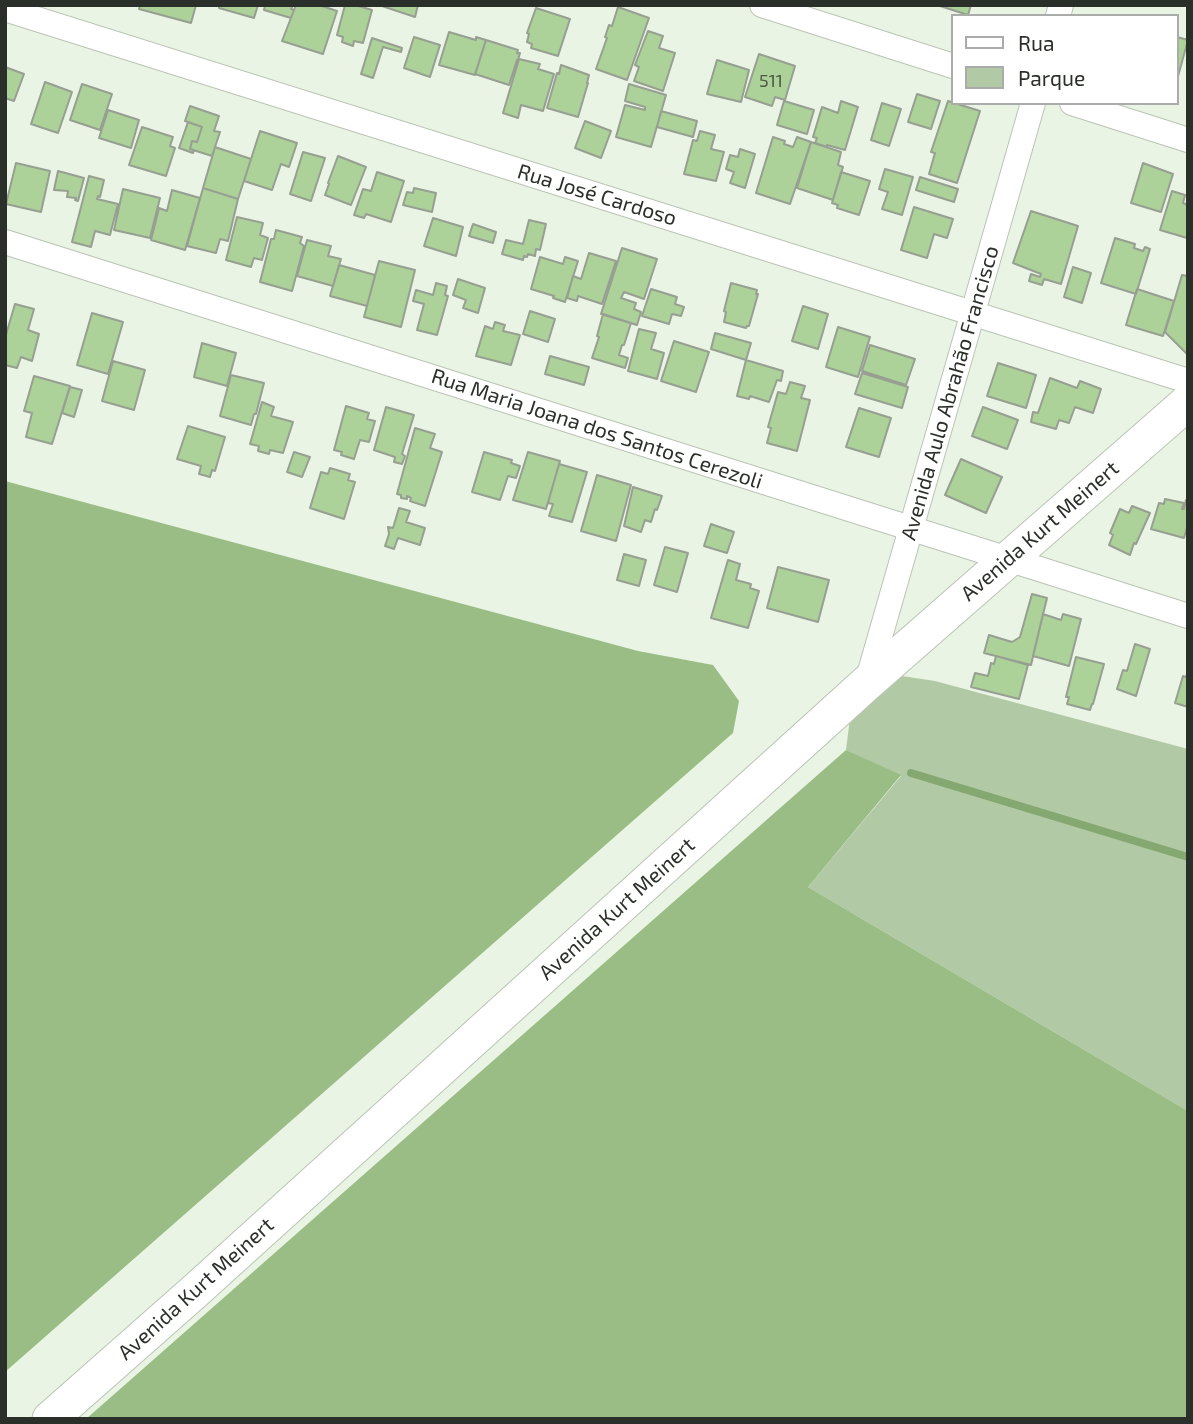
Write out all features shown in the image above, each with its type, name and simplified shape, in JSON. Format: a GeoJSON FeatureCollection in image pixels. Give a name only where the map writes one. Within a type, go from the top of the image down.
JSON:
{"type":"FeatureCollection","features":[{"type":"Feature","properties":{"kind":"street"},"geometry":{"type":"LineString","coordinates":[[762,5],[951,65]]}},
{"type":"Feature","properties":{"kind":"street","name":"Rua José Cardoso"},"geometry":{"type":"LineString","coordinates":[[5,9],[1188,381]]}},
{"type":"Feature","properties":{"kind":"street","name":"Avenida Aulo Abrahão Francisco"},"geometry":{"type":"LineString","coordinates":[[867,683],[1032,105]]}},
{"type":"Feature","properties":{"kind":"street"},"geometry":{"type":"LineString","coordinates":[[1078,105],[1188,140]]}},
{"type":"Feature","properties":{"kind":"street","name":"Rua Maria Joana dos Santos Cerezoli"},"geometry":{"type":"LineString","coordinates":[[5,242],[1188,616]]}},
{"type":"Feature","properties":{"kind":"street","name":"Avenida Kurt Meinert"},"geometry":{"type":"LineString","coordinates":[[50,1419],[867,683],[1188,402]]}},
{"type":"Feature","properties":{"kind":"green space"},"geometry":{"type":"Polygon","coordinates":[[[5,481],[638,651],[713,665],[739,701],[733,733],[5,1372],[5,481]]]}},
{"type":"Feature","properties":{"kind":"green space"},"geometry":{"type":"Polygon","coordinates":[[[889,674],[935,681],[1188,749],[1188,1111],[808,887],[901,776],[846,750],[851,710],[889,674]]]}},
{"type":"Feature","properties":{"kind":"green space"},"geometry":{"type":"Polygon","coordinates":[[[846,750],[901,775],[808,887],[1188,1111],[1188,1419],[86,1419],[846,750]]]}},
{"type":"Feature","properties":{"kind":"building"},"geometry":{"type":"Polygon","coordinates":[[[140,5],[196,5],[191,23],[139,9],[140,5]]]}},
{"type":"Feature","properties":{"kind":"building"},"geometry":{"type":"Polygon","coordinates":[[[219,5],[258,5],[254,18],[219,8],[219,5]]]}},
{"type":"Feature","properties":{"kind":"building"},"geometry":{"type":"Polygon","coordinates":[[[265,5],[293,5],[291,9],[294,10],[291,18],[264,10],[265,5]]]}},
{"type":"Feature","properties":{"kind":"building"},"geometry":{"type":"Polygon","coordinates":[[[296,5],[319,5],[337,11],[323,54],[282,41],[296,5]]]}},
{"type":"Feature","properties":{"kind":"building"},"geometry":{"type":"Polygon","coordinates":[[[345,5],[372,10],[363,43],[354,41],[353,46],[342,42],[343,37],[337,35],[345,5]]]}},
{"type":"Feature","properties":{"kind":"building"},"geometry":{"type":"Polygon","coordinates":[[[379,5],[418,5],[415,17],[379,5]]]}},
{"type":"Feature","properties":{"kind":"building"},"geometry":{"type":"Polygon","coordinates":[[[937,5],[971,5],[968,14],[937,5]]]}},
{"type":"Feature","properties":{"kind":"building"},"geometry":{"type":"Polygon","coordinates":[[[618,7],[649,18],[627,80],[596,69],[609,25],[612,26],[618,7]]]}},
{"type":"Feature","properties":{"kind":"building"},"geometry":{"type":"Polygon","coordinates":[[[536,8],[570,19],[558,56],[531,48],[532,44],[527,42],[527,33],[536,8]]]}},
{"type":"Feature","properties":{"kind":"building"},"geometry":{"type":"Polygon","coordinates":[[[648,31],[663,36],[659,48],[675,53],[663,91],[634,81],[639,67],[635,65],[648,31]]]}},
{"type":"Feature","properties":{"kind":"building"},"geometry":{"type":"Polygon","coordinates":[[[449,32],[476,40],[476,37],[486,40],[475,75],[439,65],[449,32]]]}},
{"type":"Feature","properties":{"kind":"building"},"geometry":{"type":"Polygon","coordinates":[[[414,37],[440,45],[430,77],[404,68],[414,37]]]}},
{"type":"Feature","properties":{"kind":"building"},"geometry":{"type":"Polygon","coordinates":[[[372,38],[402,48],[401,52],[383,47],[373,78],[361,74],[372,38]]]}},
{"type":"Feature","properties":{"kind":"building"},"geometry":{"type":"Polygon","coordinates":[[[1179,38],[1188,40],[1179,73],[1179,38]]]}},
{"type":"Feature","properties":{"kind":"building"},"geometry":{"type":"Polygon","coordinates":[[[486,40],[520,53],[509,85],[475,74],[486,40]]]}},
{"type":"Feature","properties":{"kind":"building"},"geometry":{"type":"Polygon","coordinates":[[[759,54],[795,66],[785,100],[775,97],[772,106],[745,97],[759,54]]]}},
{"type":"Feature","properties":{"kind":"building"},"geometry":{"type":"Polygon","coordinates":[[[519,59],[540,64],[538,69],[554,74],[543,111],[521,105],[518,118],[503,113],[519,59]]]}},
{"type":"Feature","properties":{"kind":"building"},"geometry":{"type":"Polygon","coordinates":[[[717,60],[749,70],[741,102],[707,94],[717,60]]]}},
{"type":"Feature","properties":{"kind":"building"},"geometry":{"type":"Polygon","coordinates":[[[561,65],[589,75],[578,117],[547,108],[561,65]]]}},
{"type":"Feature","properties":{"kind":"building"},"geometry":{"type":"Polygon","coordinates":[[[5,67],[24,74],[14,101],[5,98],[5,67]]]}},
{"type":"Feature","properties":{"kind":"building"},"geometry":{"type":"Polygon","coordinates":[[[45,82],[72,92],[58,133],[31,124],[45,82]]]}},
{"type":"Feature","properties":{"kind":"building"},"geometry":{"type":"Polygon","coordinates":[[[82,84],[112,94],[100,130],[70,120],[82,84]]]}},
{"type":"Feature","properties":{"kind":"building"},"geometry":{"type":"Polygon","coordinates":[[[629,84],[666,95],[651,147],[616,137],[625,105],[645,110],[645,107],[625,101],[629,84]]]}},
{"type":"Feature","properties":{"kind":"building"},"geometry":{"type":"Polygon","coordinates":[[[917,94],[940,101],[931,129],[908,122],[917,94]]]}},
{"type":"Feature","properties":{"kind":"building"},"geometry":{"type":"Polygon","coordinates":[[[784,101],[814,110],[807,134],[777,125],[784,101]]]}},
{"type":"Feature","properties":{"kind":"building"},"geometry":{"type":"Polygon","coordinates":[[[841,101],[858,107],[845,150],[815,143],[817,138],[813,137],[822,107],[838,113],[841,101]]]}},
{"type":"Feature","properties":{"kind":"building"},"geometry":{"type":"Polygon","coordinates":[[[948,101],[951,105],[980,111],[957,183],[929,174],[935,153],[931,152],[948,101]]]}},
{"type":"Feature","properties":{"kind":"building"},"geometry":{"type":"Polygon","coordinates":[[[882,103],[901,109],[889,146],[871,140],[882,103]]]}},
{"type":"Feature","properties":{"kind":"building"},"geometry":{"type":"Polygon","coordinates":[[[190,106],[219,116],[214,131],[220,132],[212,156],[190,149],[192,141],[197,142],[202,127],[185,121],[190,106]]]}},
{"type":"Feature","properties":{"kind":"building"},"geometry":{"type":"Polygon","coordinates":[[[108,110],[139,120],[131,148],[99,138],[108,110]]]}},
{"type":"Feature","properties":{"kind":"building"},"geometry":{"type":"Polygon","coordinates":[[[661,111],[697,121],[693,137],[657,127],[661,111]]]}},
{"type":"Feature","properties":{"kind":"building"},"geometry":{"type":"Polygon","coordinates":[[[585,121],[611,131],[601,158],[575,148],[585,121]]]}},
{"type":"Feature","properties":{"kind":"building"},"geometry":{"type":"Polygon","coordinates":[[[188,122],[202,127],[197,142],[192,141],[190,149],[194,150],[193,153],[179,148],[188,122]]]}},
{"type":"Feature","properties":{"kind":"building"},"geometry":{"type":"Polygon","coordinates":[[[142,127],[173,137],[170,146],[175,148],[166,176],[129,165],[142,127]]]}},
{"type":"Feature","properties":{"kind":"building"},"geometry":{"type":"Polygon","coordinates":[[[260,131],[297,143],[289,167],[281,164],[272,190],[244,181],[260,131]]]}},
{"type":"Feature","properties":{"kind":"building"},"geometry":{"type":"Polygon","coordinates":[[[700,131],[715,135],[711,149],[724,152],[716,181],[684,174],[693,140],[697,141],[700,131]]]}},
{"type":"Feature","properties":{"kind":"building"},"geometry":{"type":"Polygon","coordinates":[[[773,137],[793,147],[797,137],[811,142],[790,204],[756,193],[773,137]]]}},
{"type":"Feature","properties":{"kind":"building"},"geometry":{"type":"Polygon","coordinates":[[[811,142],[841,152],[838,165],[843,167],[833,200],[797,188],[811,142]]]}},
{"type":"Feature","properties":{"kind":"building"},"geometry":{"type":"Polygon","coordinates":[[[215,147],[251,159],[238,199],[203,188],[215,147]]]}},
{"type":"Feature","properties":{"kind":"building"},"geometry":{"type":"Polygon","coordinates":[[[740,149],[755,154],[745,188],[730,183],[734,172],[726,169],[730,155],[738,157],[740,149]]]}},
{"type":"Feature","properties":{"kind":"building"},"geometry":{"type":"Polygon","coordinates":[[[303,152],[325,158],[311,201],[290,194],[303,152]]]}},
{"type":"Feature","properties":{"kind":"building"},"geometry":{"type":"Polygon","coordinates":[[[338,156],[366,167],[351,205],[325,195],[338,156]]]}},
{"type":"Feature","properties":{"kind":"building"},"geometry":{"type":"Polygon","coordinates":[[[16,163],[50,171],[41,212],[6,204],[16,163]]]}},
{"type":"Feature","properties":{"kind":"building"},"geometry":{"type":"Polygon","coordinates":[[[1143,163],[1173,174],[1161,212],[1131,203],[1143,163]]]}},
{"type":"Feature","properties":{"kind":"building"},"geometry":{"type":"Polygon","coordinates":[[[885,169],[913,177],[902,215],[882,209],[888,192],[879,189],[885,169]]]}},
{"type":"Feature","properties":{"kind":"building"},"geometry":{"type":"Polygon","coordinates":[[[58,171],[84,178],[78,201],[76,198],[67,197],[68,191],[54,190],[58,171]]]}},
{"type":"Feature","properties":{"kind":"building"},"geometry":{"type":"Polygon","coordinates":[[[377,172],[404,181],[391,222],[366,214],[364,218],[354,215],[363,189],[371,191],[377,172]]]}},
{"type":"Feature","properties":{"kind":"building"},"geometry":{"type":"Polygon","coordinates":[[[841,172],[870,181],[859,215],[837,208],[838,205],[832,203],[841,172]]]}},
{"type":"Feature","properties":{"kind":"building"},"geometry":{"type":"Polygon","coordinates":[[[89,176],[104,180],[100,197],[97,199],[118,204],[110,235],[95,231],[91,247],[72,242],[89,176]]]}},
{"type":"Feature","properties":{"kind":"building"},"geometry":{"type":"Polygon","coordinates":[[[920,177],[958,189],[954,202],[916,190],[920,177]]]}},
{"type":"Feature","properties":{"kind":"building"},"geometry":{"type":"Polygon","coordinates":[[[203,188],[238,199],[228,241],[220,239],[216,253],[187,246],[203,188]]]}},
{"type":"Feature","properties":{"kind":"building"},"geometry":{"type":"Polygon","coordinates":[[[414,188],[436,193],[432,212],[403,205],[407,192],[413,193],[414,188]]]}},
{"type":"Feature","properties":{"kind":"building"},"geometry":{"type":"Polygon","coordinates":[[[123,189],[160,198],[150,238],[114,230],[123,189]]]}},
{"type":"Feature","properties":{"kind":"building"},"geometry":{"type":"Polygon","coordinates":[[[172,190],[200,198],[185,250],[151,240],[159,208],[167,211],[172,190]]]}},
{"type":"Feature","properties":{"kind":"building"},"geometry":{"type":"Polygon","coordinates":[[[1172,191],[1185,195],[1183,203],[1188,205],[1187,238],[1160,230],[1172,191]]]}},
{"type":"Feature","properties":{"kind":"building"},"geometry":{"type":"Polygon","coordinates":[[[914,207],[953,219],[947,238],[934,234],[927,258],[901,250],[914,207]]]}},
{"type":"Feature","properties":{"kind":"building"},"geometry":{"type":"Polygon","coordinates":[[[1031,211],[1078,226],[1061,284],[1044,279],[1042,285],[1029,281],[1031,274],[1040,277],[1041,274],[1013,263],[1031,211]]]}},
{"type":"Feature","properties":{"kind":"building"},"geometry":{"type":"Polygon","coordinates":[[[237,217],[263,223],[260,235],[268,238],[262,260],[254,258],[251,267],[226,260],[237,217]]]}},
{"type":"Feature","properties":{"kind":"building"},"geometry":{"type":"Polygon","coordinates":[[[433,218],[463,227],[456,256],[424,246],[433,218]]]}},
{"type":"Feature","properties":{"kind":"building"},"geometry":{"type":"Polygon","coordinates":[[[529,220],[546,224],[540,250],[536,249],[535,256],[524,256],[523,260],[502,254],[506,240],[523,244],[529,220]]]}},
{"type":"Feature","properties":{"kind":"building"},"geometry":{"type":"Polygon","coordinates":[[[473,224],[496,232],[493,243],[469,236],[473,224]]]}},
{"type":"Feature","properties":{"kind":"building"},"geometry":{"type":"Polygon","coordinates":[[[276,230],[302,237],[300,243],[304,246],[292,291],[260,282],[271,239],[274,239],[276,230]]]}},
{"type":"Feature","properties":{"kind":"building"},"geometry":{"type":"Polygon","coordinates":[[[1115,238],[1135,244],[1134,248],[1143,251],[1145,247],[1150,249],[1136,294],[1101,283],[1115,238]]]}},
{"type":"Feature","properties":{"kind":"building"},"geometry":{"type":"Polygon","coordinates":[[[307,240],[331,246],[328,256],[341,259],[333,286],[297,276],[307,240]]]}},
{"type":"Feature","properties":{"kind":"building"},"geometry":{"type":"Polygon","coordinates":[[[622,248],[657,259],[644,299],[624,292],[621,298],[636,303],[634,309],[641,312],[637,325],[601,314],[622,248]]]}},
{"type":"Feature","properties":{"kind":"building"},"geometry":{"type":"Polygon","coordinates":[[[589,253],[616,261],[602,304],[578,296],[577,301],[567,298],[573,276],[581,279],[589,253]]]}},
{"type":"Feature","properties":{"kind":"building"},"geometry":{"type":"Polygon","coordinates":[[[540,257],[563,264],[565,257],[578,261],[565,302],[531,289],[540,257]]]}},
{"type":"Feature","properties":{"kind":"building"},"geometry":{"type":"Polygon","coordinates":[[[379,261],[415,270],[401,327],[364,317],[379,261]]]}},
{"type":"Feature","properties":{"kind":"building"},"geometry":{"type":"Polygon","coordinates":[[[339,265],[375,275],[367,306],[330,296],[339,265]]]}},
{"type":"Feature","properties":{"kind":"building"},"geometry":{"type":"Polygon","coordinates":[[[1073,267],[1091,273],[1082,303],[1064,297],[1073,267]]]}},
{"type":"Feature","properties":{"kind":"building"},"geometry":{"type":"Polygon","coordinates":[[[1182,275],[1188,276],[1187,354],[1165,332],[1182,275]]]}},
{"type":"Feature","properties":{"kind":"building"},"geometry":{"type":"Polygon","coordinates":[[[458,279],[485,288],[478,313],[463,308],[466,300],[453,295],[458,279]]]}},
{"type":"Feature","properties":{"kind":"building"},"geometry":{"type":"Polygon","coordinates":[[[436,283],[447,286],[445,295],[448,296],[437,335],[417,330],[424,304],[413,301],[416,290],[433,295],[436,283]]]}},
{"type":"Feature","properties":{"kind":"building"},"geometry":{"type":"Polygon","coordinates":[[[731,283],[757,290],[749,326],[746,328],[724,322],[731,283]]]}},
{"type":"Feature","properties":{"kind":"building"},"geometry":{"type":"Polygon","coordinates":[[[651,289],[677,297],[675,304],[684,307],[681,316],[672,314],[669,324],[642,316],[651,289]]]}},
{"type":"Feature","properties":{"kind":"building"},"geometry":{"type":"Polygon","coordinates":[[[1137,289],[1174,301],[1163,336],[1126,325],[1137,289]]]}},
{"type":"Feature","properties":{"kind":"building"},"geometry":{"type":"Polygon","coordinates":[[[15,304],[34,309],[28,330],[39,334],[32,361],[21,357],[17,368],[5,365],[5,338],[15,304]]]}},
{"type":"Feature","properties":{"kind":"building"},"geometry":{"type":"Polygon","coordinates":[[[803,306],[828,314],[818,349],[792,341],[803,306]]]}},
{"type":"Feature","properties":{"kind":"building"},"geometry":{"type":"Polygon","coordinates":[[[530,311],[555,319],[548,342],[523,334],[530,311]]]}},
{"type":"Feature","properties":{"kind":"building"},"geometry":{"type":"Polygon","coordinates":[[[92,313],[123,322],[108,374],[77,365],[92,313]]]}},
{"type":"Feature","properties":{"kind":"building"},"geometry":{"type":"Polygon","coordinates":[[[603,314],[631,323],[619,355],[628,358],[625,368],[592,358],[603,314]]]}},
{"type":"Feature","properties":{"kind":"building"},"geometry":{"type":"Polygon","coordinates":[[[495,322],[505,325],[503,331],[520,335],[511,365],[476,356],[485,326],[493,329],[495,322]]]}},
{"type":"Feature","properties":{"kind":"building"},"geometry":{"type":"Polygon","coordinates":[[[838,327],[870,337],[858,377],[826,367],[838,327]]]}},
{"type":"Feature","properties":{"kind":"building"},"geometry":{"type":"Polygon","coordinates":[[[639,329],[656,333],[651,349],[664,353],[657,379],[628,371],[639,329]]]}},
{"type":"Feature","properties":{"kind":"building"},"geometry":{"type":"Polygon","coordinates":[[[715,333],[751,343],[746,360],[711,349],[715,333]]]}},
{"type":"Feature","properties":{"kind":"building"},"geometry":{"type":"Polygon","coordinates":[[[674,341],[709,352],[696,392],[661,381],[674,341]]]}},
{"type":"Feature","properties":{"kind":"building"},"geometry":{"type":"Polygon","coordinates":[[[202,343],[236,353],[227,386],[194,377],[202,343]]]}},
{"type":"Feature","properties":{"kind":"building"},"geometry":{"type":"Polygon","coordinates":[[[870,345],[915,359],[906,385],[862,371],[870,345]]]}},
{"type":"Feature","properties":{"kind":"building"},"geometry":{"type":"Polygon","coordinates":[[[550,356],[589,367],[584,385],[545,374],[550,356]]]}},
{"type":"Feature","properties":{"kind":"building"},"geometry":{"type":"Polygon","coordinates":[[[746,360],[783,371],[781,381],[777,380],[769,402],[750,396],[749,399],[737,396],[746,360]]]}},
{"type":"Feature","properties":{"kind":"building"},"geometry":{"type":"Polygon","coordinates":[[[113,361],[145,370],[134,410],[102,401],[113,361]]]}},
{"type":"Feature","properties":{"kind":"building"},"geometry":{"type":"Polygon","coordinates":[[[998,363],[1036,375],[1026,408],[987,396],[998,363]]]}},
{"type":"Feature","properties":{"kind":"building"},"geometry":{"type":"Polygon","coordinates":[[[862,373],[908,387],[902,408],[855,394],[862,373]]]}},
{"type":"Feature","properties":{"kind":"building"},"geometry":{"type":"Polygon","coordinates":[[[231,375],[264,383],[251,425],[220,416],[231,375]]]}},
{"type":"Feature","properties":{"kind":"building"},"geometry":{"type":"Polygon","coordinates":[[[34,376],[70,386],[52,444],[26,437],[32,413],[24,411],[34,376]]]}},
{"type":"Feature","properties":{"kind":"building"},"geometry":{"type":"Polygon","coordinates":[[[1050,378],[1077,388],[1080,381],[1101,389],[1093,413],[1075,407],[1069,423],[1059,420],[1056,429],[1031,422],[1033,412],[1038,413],[1050,378]]]}},
{"type":"Feature","properties":{"kind":"building"},"geometry":{"type":"Polygon","coordinates":[[[790,382],[805,386],[801,398],[810,400],[797,451],[767,443],[771,428],[768,427],[778,392],[786,394],[790,382]]]}},
{"type":"Feature","properties":{"kind":"building"},"geometry":{"type":"Polygon","coordinates":[[[70,387],[82,390],[74,417],[62,413],[70,387]]]}},
{"type":"Feature","properties":{"kind":"building"},"geometry":{"type":"Polygon","coordinates":[[[262,402],[274,407],[271,416],[293,422],[283,453],[270,450],[269,454],[258,451],[259,446],[250,444],[262,402]]]}},
{"type":"Feature","properties":{"kind":"building"},"geometry":{"type":"Polygon","coordinates":[[[346,406],[369,413],[367,419],[375,421],[369,442],[360,440],[354,459],[334,450],[346,406]]]}},
{"type":"Feature","properties":{"kind":"building"},"geometry":{"type":"Polygon","coordinates":[[[386,407],[414,415],[402,454],[405,456],[402,464],[394,462],[395,457],[374,450],[386,407]]]}},
{"type":"Feature","properties":{"kind":"building"},"geometry":{"type":"Polygon","coordinates":[[[983,407],[1018,420],[1007,449],[972,436],[983,407]]]}},
{"type":"Feature","properties":{"kind":"building"},"geometry":{"type":"Polygon","coordinates":[[[859,408],[891,418],[879,457],[846,447],[859,408]]]}},
{"type":"Feature","properties":{"kind":"building"},"geometry":{"type":"Polygon","coordinates":[[[188,426],[225,437],[215,471],[212,470],[210,477],[199,474],[201,466],[177,459],[188,426]]]}},
{"type":"Feature","properties":{"kind":"building"},"geometry":{"type":"Polygon","coordinates":[[[415,428],[435,434],[430,448],[442,452],[425,506],[410,501],[411,498],[407,496],[407,499],[401,498],[401,495],[397,494],[415,428]]]}},
{"type":"Feature","properties":{"kind":"building"},"geometry":{"type":"Polygon","coordinates":[[[294,452],[310,457],[302,477],[287,472],[294,452]]]}},
{"type":"Feature","properties":{"kind":"building"},"geometry":{"type":"Polygon","coordinates":[[[484,452],[512,460],[511,463],[520,466],[516,478],[508,476],[500,500],[472,492],[484,452]]]}},
{"type":"Feature","properties":{"kind":"building"},"geometry":{"type":"Polygon","coordinates":[[[528,452],[560,461],[546,509],[513,500],[528,452]]]}},
{"type":"Feature","properties":{"kind":"building"},"geometry":{"type":"Polygon","coordinates":[[[961,459],[1002,477],[986,513],[945,495],[961,459]]]}},
{"type":"Feature","properties":{"kind":"building"},"geometry":{"type":"Polygon","coordinates":[[[559,464],[587,472],[572,522],[549,516],[553,504],[548,503],[559,464]]]}},
{"type":"Feature","properties":{"kind":"building"},"geometry":{"type":"Polygon","coordinates":[[[330,468],[350,474],[348,480],[355,482],[344,519],[310,508],[321,472],[328,474],[330,468]]]}},
{"type":"Feature","properties":{"kind":"building"},"geometry":{"type":"Polygon","coordinates":[[[597,475],[631,485],[616,541],[581,531],[597,475]]]}},
{"type":"Feature","properties":{"kind":"building"},"geometry":{"type":"Polygon","coordinates":[[[633,487],[662,496],[651,522],[645,520],[641,532],[624,526],[633,487]]]}},
{"type":"Feature","properties":{"kind":"building"},"geometry":{"type":"Polygon","coordinates":[[[1165,499],[1184,503],[1182,509],[1188,500],[1188,524],[1184,538],[1151,529],[1159,503],[1164,504],[1165,499]]]}},
{"type":"Feature","properties":{"kind":"building"},"geometry":{"type":"Polygon","coordinates":[[[1132,506],[1150,513],[1130,555],[1109,545],[1113,535],[1110,533],[1120,509],[1129,513],[1132,506]]]}},
{"type":"Feature","properties":{"kind":"building"},"geometry":{"type":"Polygon","coordinates":[[[399,508],[410,511],[406,522],[425,528],[420,545],[398,538],[394,549],[385,546],[388,527],[393,528],[399,508]]]}},
{"type":"Feature","properties":{"kind":"building"},"geometry":{"type":"Polygon","coordinates":[[[711,524],[734,532],[727,553],[704,546],[711,524]]]}},
{"type":"Feature","properties":{"kind":"building"},"geometry":{"type":"Polygon","coordinates":[[[665,547],[688,553],[677,592],[654,585],[665,547]]]}},
{"type":"Feature","properties":{"kind":"building"},"geometry":{"type":"Polygon","coordinates":[[[624,554],[646,560],[639,586],[617,580],[624,554]]]}},
{"type":"Feature","properties":{"kind":"building"},"geometry":{"type":"Polygon","coordinates":[[[728,560],[740,564],[736,580],[751,584],[750,588],[759,591],[748,628],[711,618],[728,560]]]}},
{"type":"Feature","properties":{"kind":"building"},"geometry":{"type":"Polygon","coordinates":[[[778,567],[829,580],[818,622],[767,608],[778,567]]]}},
{"type":"Feature","properties":{"kind":"building"},"geometry":{"type":"Polygon","coordinates":[[[1032,594],[1047,598],[1031,665],[984,653],[989,635],[1012,642],[1020,637],[1032,594]]]}},
{"type":"Feature","properties":{"kind":"building"},"geometry":{"type":"Polygon","coordinates":[[[1043,614],[1061,620],[1063,614],[1081,619],[1069,666],[1033,656],[1043,614]]]}},
{"type":"Feature","properties":{"kind":"building"},"geometry":{"type":"Polygon","coordinates":[[[1135,644],[1150,649],[1136,696],[1117,689],[1123,670],[1127,671],[1135,644]]]}},
{"type":"Feature","properties":{"kind":"building"},"geometry":{"type":"Polygon","coordinates":[[[996,656],[1028,665],[1019,699],[971,687],[975,673],[988,676],[996,656]]]}},
{"type":"Feature","properties":{"kind":"building"},"geometry":{"type":"Polygon","coordinates":[[[1076,657],[1104,664],[1090,710],[1067,704],[1069,697],[1066,697],[1076,657]]]}},
{"type":"Feature","properties":{"kind":"building"},"geometry":{"type":"Polygon","coordinates":[[[1188,671],[1188,707],[1175,703],[1183,676],[1186,677],[1188,671]]]}},
{"type":"Feature","properties":{"kind":"waterway"},"geometry":{"type":"LineString","coordinates":[[911,773],[1188,857]]}}]}
